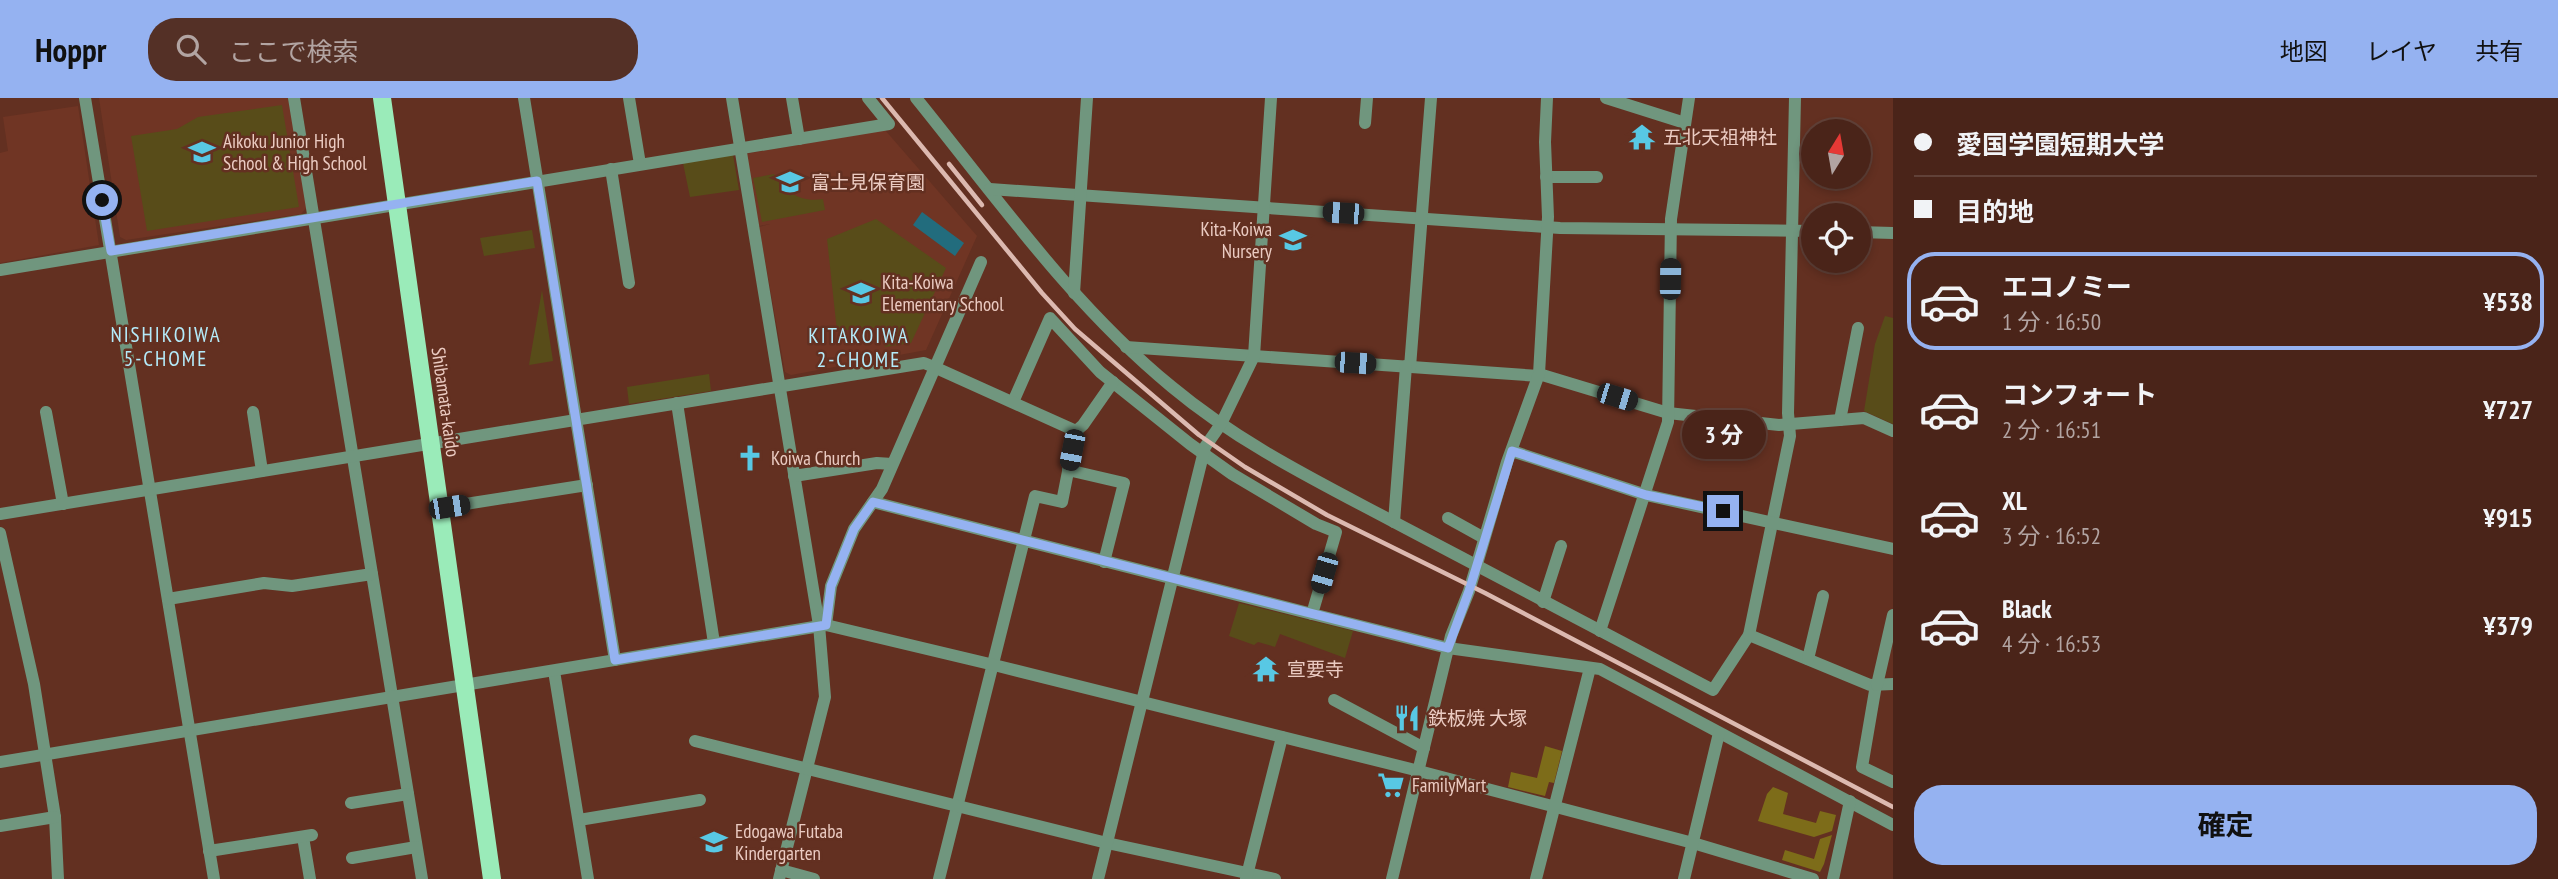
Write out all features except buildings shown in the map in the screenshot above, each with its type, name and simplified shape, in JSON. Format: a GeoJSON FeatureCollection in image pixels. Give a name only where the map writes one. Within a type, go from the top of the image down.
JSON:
{"type":"FeatureCollection","features":[{"type":"Feature","properties":{"kind":"main road","name":"Shibamata-kaido"},"geometry":{"type":"LineString","coordinates":[[382,98],[492,879]]}},
{"type":"Feature","properties":{"kind":"street"},"geometry":{"type":"LineString","coordinates":[[85,98],[214,879]]}},
{"type":"Feature","properties":{"kind":"street"},"geometry":{"type":"LineString","coordinates":[[294,98],[422,879]]}},
{"type":"Feature","properties":{"kind":"street"},"geometry":{"type":"LineString","coordinates":[[524,98],[615,660]]}},
{"type":"Feature","properties":{"kind":"street"},"geometry":{"type":"LineString","coordinates":[[629,98],[640,164]]}},
{"type":"Feature","properties":{"kind":"street"},"geometry":{"type":"LineString","coordinates":[[732,98],[794,476],[826,625]]}},
{"type":"Feature","properties":{"kind":"street"},"geometry":{"type":"LineString","coordinates":[[792,98],[799,139]]}},
{"type":"Feature","properties":{"kind":"street"},"geometry":{"type":"LineString","coordinates":[[0,270],[889,124],[868,98]]}},
{"type":"Feature","properties":{"kind":"street"},"geometry":{"type":"LineString","coordinates":[[916,98],[1074,293],[1173,389],[1279,461],[1713,690],[1749,635],[1790,436],[1794,98]]}},
{"type":"Feature","properties":{"kind":"street"},"geometry":{"type":"LineString","coordinates":[[1074,293],[1087,98]]}},
{"type":"Feature","properties":{"kind":"street"},"geometry":{"type":"LineString","coordinates":[[1098,879],[1204,454],[1208,441],[1221,424],[1254,356],[1271,98]]}},
{"type":"Feature","properties":{"kind":"street"},"geometry":{"type":"LineString","coordinates":[[1365,123],[1367,98]]}},
{"type":"Feature","properties":{"kind":"street"},"geometry":{"type":"LineString","coordinates":[[1394,522],[1431,98]]}},
{"type":"Feature","properties":{"kind":"street"},"geometry":{"type":"LineString","coordinates":[[1392,879],[1448,648],[1539,375],[1547,227],[1547,98]]}},
{"type":"Feature","properties":{"kind":"street"},"geometry":{"type":"LineString","coordinates":[[1606,98],[1685,122]]}},
{"type":"Feature","properties":{"kind":"street"},"geometry":{"type":"LineString","coordinates":[[1600,631],[1668,422],[1671,229],[1689,98]]}},
{"type":"Feature","properties":{"kind":"street"},"geometry":{"type":"LineString","coordinates":[[611,169],[629,284]]}},
{"type":"Feature","properties":{"kind":"street"},"geometry":{"type":"LineString","coordinates":[[1546,177],[1597,177]]}},
{"type":"Feature","properties":{"kind":"street"},"geometry":{"type":"LineString","coordinates":[[990,189],[1547,227],[1801,231]]}},
{"type":"Feature","properties":{"kind":"street"},"geometry":{"type":"LineString","coordinates":[[1871,232],[1893,233]]}},
{"type":"Feature","properties":{"kind":"street"},"geometry":{"type":"LineString","coordinates":[[814,879],[780,875],[825,691],[826,625],[831,586],[854,529],[873,502],[892,464],[981,262]]}},
{"type":"Feature","properties":{"kind":"street"},"geometry":{"type":"LineString","coordinates":[[1013,402],[1050,318],[1100,372],[1204,454],[1316,524],[1336,531],[1312,614]]}},
{"type":"Feature","properties":{"kind":"street"},"geometry":{"type":"LineString","coordinates":[[1840,420],[1858,328]]}},
{"type":"Feature","properties":{"kind":"street"},"geometry":{"type":"LineString","coordinates":[[1126,346],[1539,375],[1668,413],[1789,425],[1864,418],[1893,431]]}},
{"type":"Feature","properties":{"kind":"street"},"geometry":{"type":"LineString","coordinates":[[0,514],[924,363],[1074,429],[1083,425],[1113,382]]}},
{"type":"Feature","properties":{"kind":"street"},"geometry":{"type":"LineString","coordinates":[[677,403],[714,643]]}},
{"type":"Feature","properties":{"kind":"street"},"geometry":{"type":"LineString","coordinates":[[46,412],[63,504]]}},
{"type":"Feature","properties":{"kind":"street"},"geometry":{"type":"LineString","coordinates":[[253,412],[262,471]]}},
{"type":"Feature","properties":{"kind":"street"},"geometry":{"type":"LineString","coordinates":[[939,879],[1035,496],[1062,502],[1074,429]]}},
{"type":"Feature","properties":{"kind":"street"},"geometry":{"type":"LineString","coordinates":[[1512,451],[1646,495],[1893,549]]}},
{"type":"Feature","properties":{"kind":"street"},"geometry":{"type":"LineString","coordinates":[[794,476],[877,463],[892,464]]}},
{"type":"Feature","properties":{"kind":"street"},"geometry":{"type":"LineString","coordinates":[[1068,470],[1124,483],[1104,562]]}},
{"type":"Feature","properties":{"kind":"street"},"geometry":{"type":"LineString","coordinates":[[440,508],[587,485]]}},
{"type":"Feature","properties":{"kind":"street"},"geometry":{"type":"LineString","coordinates":[[873,502],[1448,648],[1600,669],[1893,825]]}},
{"type":"Feature","properties":{"kind":"street"},"geometry":{"type":"LineString","coordinates":[[1448,518],[1483,538]]}},
{"type":"Feature","properties":{"kind":"street"},"geometry":{"type":"LineString","coordinates":[[0,533],[34,684],[55,817],[58,879]]}},
{"type":"Feature","properties":{"kind":"street"},"geometry":{"type":"LineString","coordinates":[[1543,601],[1561,546]]}},
{"type":"Feature","properties":{"kind":"street"},"geometry":{"type":"LineString","coordinates":[[168,599],[264,583],[292,586],[372,574]]}},
{"type":"Feature","properties":{"kind":"street"},"geometry":{"type":"LineString","coordinates":[[1808,659],[1823,596]]}},
{"type":"Feature","properties":{"kind":"street"},"geometry":{"type":"LineString","coordinates":[[1893,615],[1862,766],[1893,782]]}},
{"type":"Feature","properties":{"kind":"street"},"geometry":{"type":"LineString","coordinates":[[0,762],[826,625],[1419,771],[1693,843],[1813,879]]}},
{"type":"Feature","properties":{"kind":"street"},"geometry":{"type":"LineString","coordinates":[[1749,635],[1870,685],[1893,684]]}},
{"type":"Feature","properties":{"kind":"street"},"geometry":{"type":"LineString","coordinates":[[1536,879],[1590,668]]}},
{"type":"Feature","properties":{"kind":"street"},"geometry":{"type":"LineString","coordinates":[[554,670],[588,879]]}},
{"type":"Feature","properties":{"kind":"street"},"geometry":{"type":"LineString","coordinates":[[1334,700],[1424,748]]}},
{"type":"Feature","properties":{"kind":"street"},"geometry":{"type":"LineString","coordinates":[[1684,879],[1720,733]]}},
{"type":"Feature","properties":{"kind":"street"},"geometry":{"type":"LineString","coordinates":[[1247,875],[1282,737]]}},
{"type":"Feature","properties":{"kind":"street"},"geometry":{"type":"LineString","coordinates":[[695,741],[1107,843],[1275,879]]}},
{"type":"Feature","properties":{"kind":"street"},"geometry":{"type":"LineString","coordinates":[[351,803],[408,794]]}},
{"type":"Feature","properties":{"kind":"street"},"geometry":{"type":"LineString","coordinates":[[579,820],[700,800]]}},
{"type":"Feature","properties":{"kind":"street"},"geometry":{"type":"LineString","coordinates":[[1833,879],[1850,801]]}},
{"type":"Feature","properties":{"kind":"street"},"geometry":{"type":"LineString","coordinates":[[0,826],[55,817]]}},
{"type":"Feature","properties":{"kind":"street"},"geometry":{"type":"LineString","coordinates":[[209,852],[308,836],[310,879]]}},
{"type":"Feature","properties":{"kind":"street"},"geometry":{"type":"LineString","coordinates":[[352,858],[416,847]]}},
{"type":"Feature","properties":{"kind":"shaded area","name":"Aikoku Junior High School & High School"},"geometry":{"type":"Polygon","coordinates":[[[99,98],[288,98],[307,207],[301,214],[126,240],[120,237],[99,98]]]}},
{"type":"Feature","properties":{"kind":"shaded area","name":"Aikoku Junior High School & High School"},"geometry":{"type":"Polygon","coordinates":[[[282,105],[299,207],[147,231],[131,136],[177,129],[198,117],[282,105]]]}},
{"type":"Feature","properties":{"kind":"shaded area"},"geometry":{"type":"Polygon","coordinates":[[[78,106],[99,245],[0,263],[0,153],[8,151],[3,117],[78,106]]]}},
{"type":"Feature","properties":{"kind":"shaded area","name":"Kita-Koiwa Elementary School"},"geometry":{"type":"Polygon","coordinates":[[[885,130],[977,236],[926,350],[791,375],[785,372],[759,227],[770,224],[759,226],[745,154],[885,130]]]}},
{"type":"Feature","properties":{"kind":"shaded area"},"geometry":{"type":"Polygon","coordinates":[[[733,155],[739,190],[690,197],[683,163],[733,155]]]}},
{"type":"Feature","properties":{"kind":"shaded area"},"geometry":{"type":"Polygon","coordinates":[[[774,174],[794,195],[823,199],[825,210],[762,222],[753,178],[774,174]]]}},
{"type":"Feature","properties":{"kind":"shaded area"},"geometry":{"type":"Polygon","coordinates":[[[876,219],[946,268],[911,343],[885,347],[882,327],[837,331],[827,239],[876,219]]]}},
{"type":"Feature","properties":{"kind":"shaded area"},"geometry":{"type":"Polygon","coordinates":[[[532,230],[535,248],[484,256],[480,238],[532,230]]]}},
{"type":"Feature","properties":{"kind":"shaded area"},"geometry":{"type":"Polygon","coordinates":[[[542,290],[553,361],[529,365],[542,290]]]}},
{"type":"Feature","properties":{"kind":"shaded area"},"geometry":{"type":"Polygon","coordinates":[[[1885,316],[1893,318],[1893,424],[1864,411],[1875,344],[1885,316]]]}},
{"type":"Feature","properties":{"kind":"shaded area"},"geometry":{"type":"Polygon","coordinates":[[[709,374],[711,391],[629,404],[627,387],[709,374]]]}},
{"type":"Feature","properties":{"kind":"shaded area"},"geometry":{"type":"Polygon","coordinates":[[[1239,603],[1353,631],[1345,658],[1280,634],[1275,647],[1258,642],[1254,645],[1229,636],[1239,603]]]}},
{"type":"Feature","properties":{"kind":"shaded area"},"geometry":{"type":"Polygon","coordinates":[[[1545,746],[1562,751],[1554,783],[1549,782],[1545,796],[1508,787],[1511,772],[1537,778],[1545,746]]]}},
{"type":"Feature","properties":{"kind":"shaded area"},"geometry":{"type":"Polygon","coordinates":[[[1773,787],[1788,793],[1783,814],[1816,823],[1820,811],[1836,815],[1832,831],[1814,837],[1758,821],[1767,794],[1773,787]]]}},
{"type":"Feature","properties":{"kind":"shaded area"},"geometry":{"type":"Polygon","coordinates":[[[1832,835],[1820,872],[1782,860],[1785,850],[1814,859],[1820,839],[1832,835]]]}},
{"type":"Feature","properties":{"kind":"water"},"geometry":{"type":"Polygon","coordinates":[[[922,212],[964,243],[955,256],[913,225],[922,212]]]}},
{"type":"Feature","properties":{"kind":"railway"},"geometry":{"type":"LineString","coordinates":[[882,98],[1042,293],[1075,329],[1199,435],[1245,467],[1327,515],[1485,593],[1893,807]]}},
{"type":"Feature","properties":{"kind":"railway"},"geometry":{"type":"LineString","coordinates":[[949,164],[982,205]]}},
{"type":"Feature","properties":{"kind":"place","name":"五北天祖神社"},"geometry":{"type":"Point","coordinates":[1642,137]}},
{"type":"Feature","properties":{"kind":"place","name":"Aikoku Junior High School & High School"},"geometry":{"type":"Point","coordinates":[202,152]}},
{"type":"Feature","properties":{"kind":"place","name":"富士見保育園"},"geometry":{"type":"Point","coordinates":[790,182]}},
{"type":"Feature","properties":{"kind":"place","name":"Kita-Koiwa Nursery"},"geometry":{"type":"Point","coordinates":[1293,240]}},
{"type":"Feature","properties":{"kind":"place","name":"Kita-Koiwa Elementary School"},"geometry":{"type":"Point","coordinates":[861,293]}},
{"type":"Feature","properties":{"kind":"place","name":"Koiwa Church"},"geometry":{"type":"Point","coordinates":[750,458]}},
{"type":"Feature","properties":{"kind":"place","name":"宣要寺"},"geometry":{"type":"Point","coordinates":[1266,669]}},
{"type":"Feature","properties":{"kind":"place","name":"鉄板焼 大塚"},"geometry":{"type":"Point","coordinates":[1407,718]}},
{"type":"Feature","properties":{"kind":"place","name":"FamilyMart"},"geometry":{"type":"Point","coordinates":[1391,785]}},
{"type":"Feature","properties":{"kind":"place","name":"Edogawa Futaba Kindergarten"},"geometry":{"type":"Point","coordinates":[714,842]}},
{"type":"Feature","properties":{"kind":"district","name":"NISHIKOIWA 5-CHOME"},"geometry":{"type":"Point","coordinates":[166,347]}},
{"type":"Feature","properties":{"kind":"district","name":"KITAKOIWA 2-CHOME"},"geometry":{"type":"Point","coordinates":[859,348]}},
{"type":"Feature","properties":{"kind":"route"},"geometry":{"type":"LineString","coordinates":[[102,200],[111,251],[537,181],[615,660],[826,625],[831,586],[854,529],[873,502],[1448,648],[1469,591],[1512,451],[1646,495],[1723,511]]}}]}
